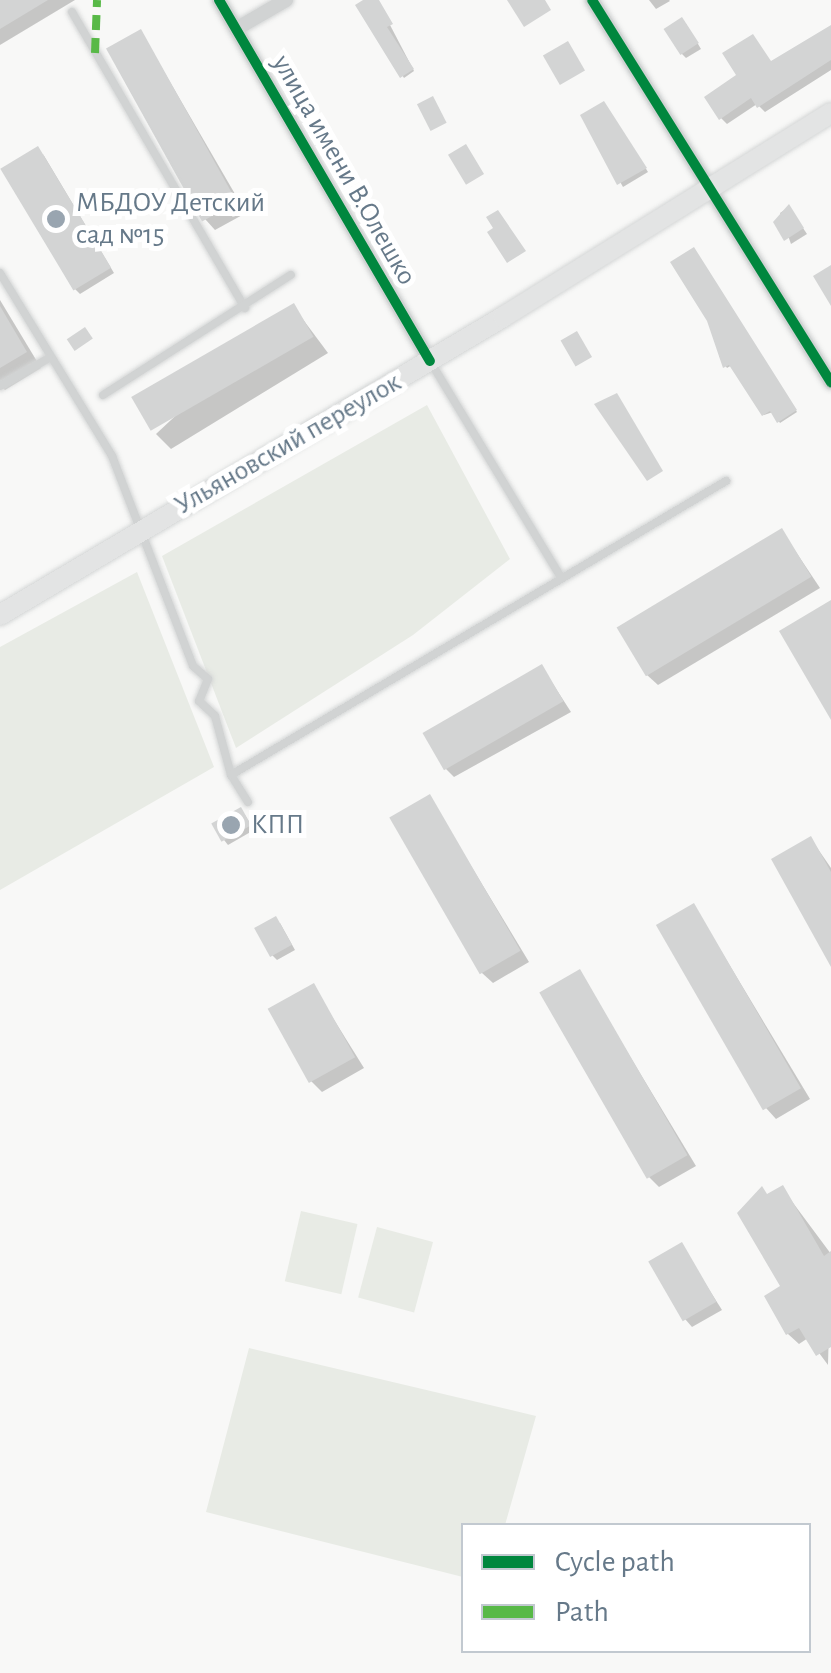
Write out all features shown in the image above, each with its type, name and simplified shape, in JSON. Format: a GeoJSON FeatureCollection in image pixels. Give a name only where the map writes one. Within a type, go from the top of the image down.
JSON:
{"type":"FeatureCollection","features":[{"type":"Feature","properties":{"kind":"main road","name":"Ульяновский переулок"},"geometry":{"type":"LineString","coordinates":[[0,615],[430,361],[831,113]]}},
{"type":"Feature","properties":{"kind":"street","name":"улица имени В.Олешко"},"geometry":{"type":"LineString","coordinates":[[220,0],[430,361]]}},
{"type":"Feature","properties":{"kind":"street"},"geometry":{"type":"LineString","coordinates":[[236,29],[286,0]]}},
{"type":"Feature","properties":{"kind":"street"},"geometry":{"type":"LineString","coordinates":[[592,0],[831,382]]}},
{"type":"Feature","properties":{"kind":"lane"},"geometry":{"type":"LineString","coordinates":[[72,12],[244,308]]}},
{"type":"Feature","properties":{"kind":"lane"},"geometry":{"type":"LineString","coordinates":[[0,273],[112,456],[192,666],[208,678],[198,701],[214,716],[231,775],[248,802]]}},
{"type":"Feature","properties":{"kind":"lane"},"geometry":{"type":"LineString","coordinates":[[103,395],[291,275]]}},
{"type":"Feature","properties":{"kind":"lane"},"geometry":{"type":"LineString","coordinates":[[0,386],[49,358]]}},
{"type":"Feature","properties":{"kind":"lane"},"geometry":{"type":"LineString","coordinates":[[430,361],[561,578]]}},
{"type":"Feature","properties":{"kind":"lane"},"geometry":{"type":"LineString","coordinates":[[231,775],[726,481]]}},
{"type":"Feature","properties":{"kind":"shaded area"},"geometry":{"type":"Polygon","coordinates":[[[427,405],[510,559],[413,635],[236,748],[162,556],[427,405]]]}},
{"type":"Feature","properties":{"kind":"shaded area"},"geometry":{"type":"Polygon","coordinates":[[[137,572],[214,767],[0,890],[0,647],[137,572]]]}},
{"type":"Feature","properties":{"kind":"shaded area"},"geometry":{"type":"Polygon","coordinates":[[[301,1211],[358,1224],[341,1294],[285,1281],[301,1211]]]}},
{"type":"Feature","properties":{"kind":"shaded area"},"geometry":{"type":"Polygon","coordinates":[[[377,1227],[433,1242],[414,1313],[358,1298],[377,1227]]]}},
{"type":"Feature","properties":{"kind":"shaded area"},"geometry":{"type":"Polygon","coordinates":[[[249,1348],[536,1416],[506,1523],[461,1523],[461,1576],[206,1512],[249,1348]]]}},
{"type":"Feature","properties":{"kind":"building"},"geometry":{"type":"Polygon","coordinates":[[[0,0],[48,0],[0,29],[0,0]]]}},
{"type":"Feature","properties":{"kind":"building"},"geometry":{"type":"Polygon","coordinates":[[[363,0],[379,0],[393,24],[387,27],[414,69],[400,78],[355,5],[363,0]]]}},
{"type":"Feature","properties":{"kind":"building"},"geometry":{"type":"Polygon","coordinates":[[[507,0],[545,0],[551,10],[524,27],[507,0]]]}},
{"type":"Feature","properties":{"kind":"building"},"geometry":{"type":"Polygon","coordinates":[[[682,17],[699,43],[680,55],[664,29],[682,17]]]}},
{"type":"Feature","properties":{"kind":"building"},"geometry":{"type":"Polygon","coordinates":[[[831,25],[831,60],[757,108],[751,98],[719,120],[704,97],[736,75],[722,53],[753,34],[771,61],[831,25]]]}},
{"type":"Feature","properties":{"kind":"building"},"geometry":{"type":"Polygon","coordinates":[[[141,29],[237,202],[202,222],[106,48],[141,29]]]}},
{"type":"Feature","properties":{"kind":"building"},"geometry":{"type":"Polygon","coordinates":[[[568,41],[585,70],[560,85],[543,56],[568,41]]]}},
{"type":"Feature","properties":{"kind":"building"},"geometry":{"type":"Polygon","coordinates":[[[433,96],[447,123],[431,131],[417,104],[433,96]]]}},
{"type":"Feature","properties":{"kind":"building"},"geometry":{"type":"Polygon","coordinates":[[[604,101],[647,168],[617,185],[580,115],[604,101]]]}},
{"type":"Feature","properties":{"kind":"building"},"geometry":{"type":"Polygon","coordinates":[[[466,144],[484,174],[466,185],[448,155],[466,144]]]}},
{"type":"Feature","properties":{"kind":"building","name":"МБДОУ Детский сад №15"},"geometry":{"type":"Polygon","coordinates":[[[38,146],[111,268],[73,290],[0,169],[38,146]]]}},
{"type":"Feature","properties":{"kind":"building"},"geometry":{"type":"Polygon","coordinates":[[[789,204],[804,228],[784,241],[773,222],[789,204]]]}},
{"type":"Feature","properties":{"kind":"building"},"geometry":{"type":"Polygon","coordinates":[[[498,210],[526,251],[507,263],[487,232],[493,228],[486,217],[498,210]]]}},
{"type":"Feature","properties":{"kind":"building"},"geometry":{"type":"Polygon","coordinates":[[[694,247],[797,410],[777,423],[770,411],[762,416],[729,365],[723,368],[707,321],[670,262],[694,247]]]}},
{"type":"Feature","properties":{"kind":"building"},"geometry":{"type":"Polygon","coordinates":[[[831,265],[831,306],[813,276],[831,265]]]}},
{"type":"Feature","properties":{"kind":"building"},"geometry":{"type":"Polygon","coordinates":[[[294,303],[314,337],[151,431],[131,397],[294,303]]]}},
{"type":"Feature","properties":{"kind":"building"},"geometry":{"type":"Polygon","coordinates":[[[0,306],[27,352],[0,368],[0,306]]]}},
{"type":"Feature","properties":{"kind":"building"},"geometry":{"type":"Polygon","coordinates":[[[85,327],[93,339],[75,351],[67,339],[85,327]]]}},
{"type":"Feature","properties":{"kind":"building"},"geometry":{"type":"Polygon","coordinates":[[[577,331],[592,357],[576,366],[561,340],[577,331]]]}},
{"type":"Feature","properties":{"kind":"building"},"geometry":{"type":"Polygon","coordinates":[[[617,393],[663,471],[647,481],[594,404],[617,393]]]}},
{"type":"Feature","properties":{"kind":"building"},"geometry":{"type":"Polygon","coordinates":[[[782,528],[811,577],[646,676],[617,627],[782,528]]]}},
{"type":"Feature","properties":{"kind":"building"},"geometry":{"type":"Polygon","coordinates":[[[831,600],[831,720],[779,631],[831,600]]]}},
{"type":"Feature","properties":{"kind":"building"},"geometry":{"type":"Polygon","coordinates":[[[542,664],[564,701],[444,770],[422,733],[542,664]]]}},
{"type":"Feature","properties":{"kind":"building"},"geometry":{"type":"Polygon","coordinates":[[[430,794],[520,951],[480,974],[389,818],[430,794]]]}},
{"type":"Feature","properties":{"kind":"building","name":"КПП"},"geometry":{"type":"Polygon","coordinates":[[[241,807],[251,825],[221,842],[211,823],[241,807]]]}},
{"type":"Feature","properties":{"kind":"building"},"geometry":{"type":"Polygon","coordinates":[[[811,836],[831,872],[831,967],[771,859],[811,836]]]}},
{"type":"Feature","properties":{"kind":"building"},"geometry":{"type":"Polygon","coordinates":[[[694,903],[801,1088],[763,1110],[656,925],[694,903]]]}},
{"type":"Feature","properties":{"kind":"building"},"geometry":{"type":"Polygon","coordinates":[[[276,916],[292,945],[270,957],[254,928],[276,916]]]}},
{"type":"Feature","properties":{"kind":"building"},"geometry":{"type":"Polygon","coordinates":[[[580,969],[688,1155],[647,1179],[539,992],[580,969]]]}},
{"type":"Feature","properties":{"kind":"building"},"geometry":{"type":"Polygon","coordinates":[[[314,983],[355,1057],[309,1083],[268,1009],[314,983]]]}},
{"type":"Feature","properties":{"kind":"building"},"geometry":{"type":"Polygon","coordinates":[[[783,1185],[824,1256],[831,1251],[831,1347],[816,1356],[799,1328],[786,1335],[764,1296],[780,1286],[737,1213],[762,1186],[767,1194],[783,1185]]]}},
{"type":"Feature","properties":{"kind":"building"},"geometry":{"type":"Polygon","coordinates":[[[682,1242],[716,1302],[683,1321],[648,1262],[682,1242]]]}},
{"type":"Feature","properties":{"kind":"marked path"},"geometry":{"type":"LineString","coordinates":[[95,53],[97,0]]}},
{"type":"Feature","properties":{"kind":"cycle path"},"geometry":{"type":"LineString","coordinates":[[219,0],[430,361]]}},
{"type":"Feature","properties":{"kind":"cycle path"},"geometry":{"type":"LineString","coordinates":[[592,0],[831,382]]}},
{"type":"Feature","properties":{"kind":"place","name":"МБДОУ Детский сад №15"},"geometry":{"type":"Point","coordinates":[56,219]}},
{"type":"Feature","properties":{"kind":"place","name":"КПП"},"geometry":{"type":"Point","coordinates":[231,825]}}]}
